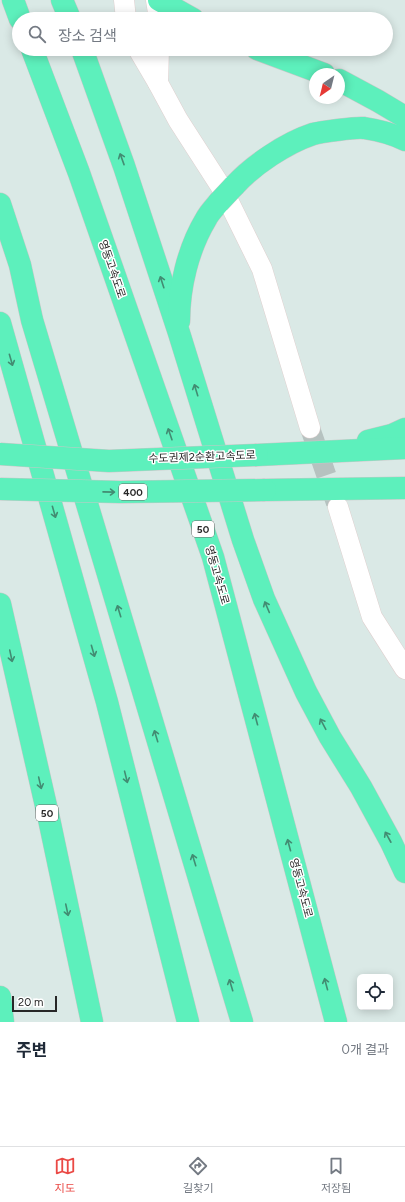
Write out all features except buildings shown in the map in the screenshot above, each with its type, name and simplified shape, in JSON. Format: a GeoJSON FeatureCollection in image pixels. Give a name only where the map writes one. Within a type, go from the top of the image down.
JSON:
{"type":"FeatureCollection","features":[{"type":"Feature","properties":{"kind":"highway"},"geometry":{"type":"LineString","coordinates":[[13,0],[17,12]]}},
{"type":"Feature","properties":{"kind":"highway"},"geometry":{"type":"LineString","coordinates":[[62,0],[67,12]]}},
{"type":"Feature","properties":{"kind":"highway"},"geometry":{"type":"LineString","coordinates":[[162,7],[175,12]]}},
{"type":"Feature","properties":{"kind":"highway","name":"영동고속도로"},"geometry":{"type":"LineString","coordinates":[[35,56],[79,173],[213,557],[336,1022]]}},
{"type":"Feature","properties":{"kind":"highway"},"geometry":{"type":"LineString","coordinates":[[85,56],[124,166],[179,333],[243,540],[264,599],[306,692],[330,738],[361,787],[388,835],[405,872]]}},
{"type":"Feature","properties":{"kind":"highway"},"geometry":{"type":"LineString","coordinates":[[276,56],[309,68]]}},
{"type":"Feature","properties":{"kind":"highway"},"geometry":{"type":"LineString","coordinates":[[345,83],[405,117]]}},
{"type":"Feature","properties":{"kind":"highway"},"geometry":{"type":"LineString","coordinates":[[179,333],[179,309],[182,287],[196,238],[206,217],[242,178],[284,148],[313,134],[363,128],[399,137],[405,140]]}},
{"type":"Feature","properties":{"kind":"highway"},"geometry":{"type":"LineString","coordinates":[[0,204],[20,265],[32,320],[242,1022]]}},
{"type":"Feature","properties":{"kind":"highway"},"geometry":{"type":"LineString","coordinates":[[0,323],[107,702],[188,1022]]}},
{"type":"Feature","properties":{"kind":"highway"},"geometry":{"type":"LineString","coordinates":[[331,452],[405,429]]}},
{"type":"Feature","properties":{"kind":"highway","name":"수도권제2순환고속도로"},"geometry":{"type":"LineString","coordinates":[[0,454],[109,461],[405,448]]}},
{"type":"Feature","properties":{"kind":"highway","name":"400"},"geometry":{"type":"LineString","coordinates":[[0,489],[120,492],[405,488]]}},
{"type":"Feature","properties":{"kind":"highway","name":"50"},"geometry":{"type":"LineString","coordinates":[[0,604],[49,819],[92,1022]]}},
{"type":"Feature","properties":{"kind":"highway"},"geometry":{"type":"LineString","coordinates":[[0,997],[4,1022]]}},
{"type":"Feature","properties":{"kind":"street"},"geometry":{"type":"LineString","coordinates":[[124,0],[125,12]]}},
{"type":"Feature","properties":{"kind":"street"},"geometry":{"type":"LineString","coordinates":[[142,56],[178,120],[223,190],[262,269],[310,428]]}},
{"type":"Feature","properties":{"kind":"street"},"geometry":{"type":"LineString","coordinates":[[158,83],[159,56]]}},
{"type":"Feature","properties":{"kind":"street"},"geometry":{"type":"LineString","coordinates":[[338,507],[372,617],[405,669]]}},
{"type":"Feature","properties":{"kind":"tunnel"},"geometry":{"type":"LineString","coordinates":[[310,428],[336,503]]}}]}
